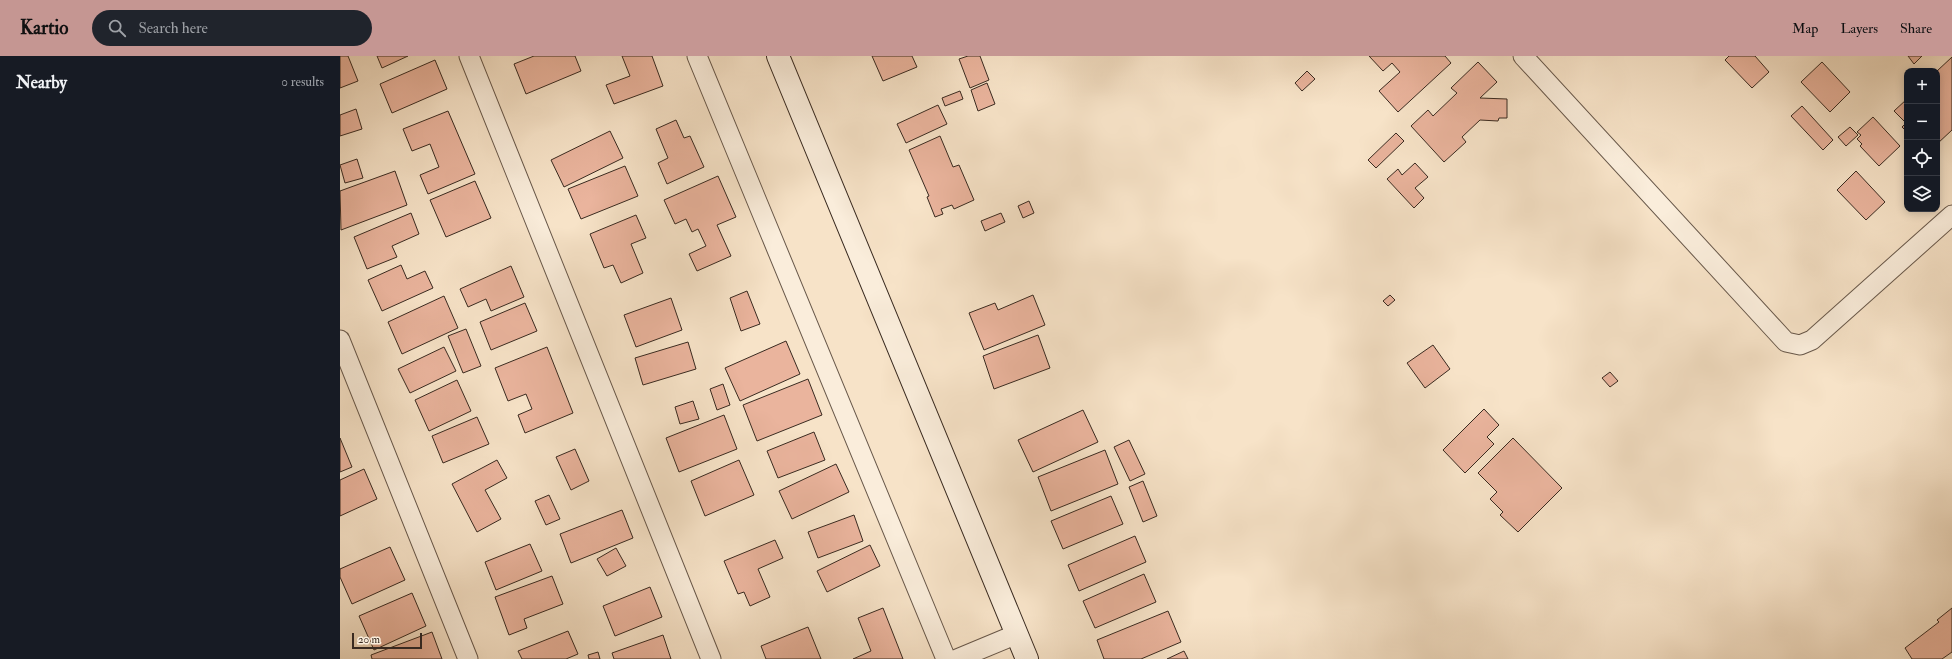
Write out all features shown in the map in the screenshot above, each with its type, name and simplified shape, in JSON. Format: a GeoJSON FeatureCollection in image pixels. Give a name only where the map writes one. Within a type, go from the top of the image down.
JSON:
{"type":"FeatureCollection","features":[{"type":"Feature","properties":{"kind":"street"},"geometry":{"type":"LineString","coordinates":[[469,56],[711,659]]}},
{"type":"Feature","properties":{"kind":"street"},"geometry":{"type":"LineString","coordinates":[[697,56],[946,659]]}},
{"type":"Feature","properties":{"kind":"street"},"geometry":{"type":"LineString","coordinates":[[778,56],[1027,659]]}},
{"type":"Feature","properties":{"kind":"street"},"geometry":{"type":"LineString","coordinates":[[1523,56],[1786,342],[1800,345],[1812,340],[1952,216]]}},
{"type":"Feature","properties":{"kind":"street"},"geometry":{"type":"LineString","coordinates":[[340,340],[468,659]]}},
{"type":"Feature","properties":{"kind":"street"},"geometry":{"type":"LineString","coordinates":[[957,659],[1016,634]]}},
{"type":"Feature","properties":{"kind":"building"},"geometry":{"type":"Polygon","coordinates":[[[340,56],[348,56],[358,81],[340,88],[340,56]]]}},
{"type":"Feature","properties":{"kind":"building"},"geometry":{"type":"Polygon","coordinates":[[[377,56],[408,56],[382,68],[377,56]]]}},
{"type":"Feature","properties":{"kind":"building"},"geometry":{"type":"Polygon","coordinates":[[[534,56],[575,56],[581,71],[526,94],[514,64],[534,56]]]}},
{"type":"Feature","properties":{"kind":"building"},"geometry":{"type":"Polygon","coordinates":[[[622,56],[652,56],[663,86],[614,104],[606,85],[630,76],[622,56]]]}},
{"type":"Feature","properties":{"kind":"building"},"geometry":{"type":"Polygon","coordinates":[[[872,56],[912,56],[917,67],[883,81],[872,56]]]}},
{"type":"Feature","properties":{"kind":"building"},"geometry":{"type":"Polygon","coordinates":[[[968,56],[980,56],[989,80],[970,88],[959,59],[968,56]]]}},
{"type":"Feature","properties":{"kind":"building"},"geometry":{"type":"Polygon","coordinates":[[[1369,56],[1445,56],[1451,63],[1398,112],[1379,91],[1400,72],[1392,63],[1383,71],[1369,56]]]}},
{"type":"Feature","properties":{"kind":"building"},"geometry":{"type":"Polygon","coordinates":[[[1729,56],[1755,56],[1769,72],[1752,88],[1725,60],[1729,56]]]}},
{"type":"Feature","properties":{"kind":"building"},"geometry":{"type":"Polygon","coordinates":[[[1908,56],[1922,56],[1914,64],[1908,56]]]}},
{"type":"Feature","properties":{"kind":"building"},"geometry":{"type":"Polygon","coordinates":[[[1952,57],[1952,130],[1940,141],[1940,104],[1940,68],[1952,57]]]}},
{"type":"Feature","properties":{"kind":"building"},"geometry":{"type":"Polygon","coordinates":[[[435,60],[447,89],[392,113],[380,84],[435,60]]]}},
{"type":"Feature","properties":{"kind":"building"},"geometry":{"type":"Polygon","coordinates":[[[1478,62],[1497,82],[1480,98],[1507,99],[1507,118],[1499,118],[1498,121],[1480,120],[1462,137],[1466,142],[1444,162],[1411,126],[1428,110],[1433,116],[1457,93],[1451,88],[1478,62]]]}},
{"type":"Feature","properties":{"kind":"building"},"geometry":{"type":"Polygon","coordinates":[[[1822,62],[1850,92],[1830,112],[1801,82],[1822,62]]]}},
{"type":"Feature","properties":{"kind":"building"},"geometry":{"type":"Polygon","coordinates":[[[1307,71],[1315,79],[1302,91],[1295,83],[1307,71]]]}},
{"type":"Feature","properties":{"kind":"building"},"geometry":{"type":"Polygon","coordinates":[[[987,83],[995,104],[978,111],[971,90],[987,83]]]}},
{"type":"Feature","properties":{"kind":"building"},"geometry":{"type":"Polygon","coordinates":[[[960,91],[963,99],[945,106],[942,98],[960,91]]]}},
{"type":"Feature","properties":{"kind":"building"},"geometry":{"type":"Polygon","coordinates":[[[1904,102],[1904,121],[1894,111],[1904,102]]]}},
{"type":"Feature","properties":{"kind":"building"},"geometry":{"type":"Polygon","coordinates":[[[938,105],[947,124],[906,143],[897,124],[938,105]]]}},
{"type":"Feature","properties":{"kind":"building"},"geometry":{"type":"Polygon","coordinates":[[[1802,106],[1833,140],[1823,150],[1791,116],[1802,106]]]}},
{"type":"Feature","properties":{"kind":"building"},"geometry":{"type":"Polygon","coordinates":[[[356,109],[362,129],[340,136],[340,115],[356,109]]]}},
{"type":"Feature","properties":{"kind":"building"},"geometry":{"type":"Polygon","coordinates":[[[448,111],[475,174],[428,194],[420,175],[439,167],[430,144],[412,151],[403,129],[448,111]]]}},
{"type":"Feature","properties":{"kind":"building"},"geometry":{"type":"Polygon","coordinates":[[[1873,117],[1900,146],[1879,166],[1860,146],[1862,144],[1857,139],[1861,135],[1857,132],[1873,117]]]}},
{"type":"Feature","properties":{"kind":"building"},"geometry":{"type":"Polygon","coordinates":[[[676,120],[684,138],[690,136],[704,167],[667,184],[658,163],[668,158],[656,129],[676,120]]]}},
{"type":"Feature","properties":{"kind":"building"},"geometry":{"type":"Polygon","coordinates":[[[1850,127],[1858,135],[1846,146],[1838,137],[1850,127]]]}},
{"type":"Feature","properties":{"kind":"building"},"geometry":{"type":"Polygon","coordinates":[[[610,131],[623,158],[564,187],[551,160],[610,131]]]}},
{"type":"Feature","properties":{"kind":"building"},"geometry":{"type":"Polygon","coordinates":[[[1396,133],[1404,141],[1376,168],[1368,160],[1396,133]]]}},
{"type":"Feature","properties":{"kind":"building"},"geometry":{"type":"Polygon","coordinates":[[[940,136],[953,167],[959,165],[974,200],[954,209],[952,205],[941,209],[943,214],[935,217],[927,197],[929,196],[909,150],[940,136]]]}},
{"type":"Feature","properties":{"kind":"building"},"geometry":{"type":"Polygon","coordinates":[[[357,159],[363,178],[345,183],[340,165],[357,159]]]}},
{"type":"Feature","properties":{"kind":"building"},"geometry":{"type":"Polygon","coordinates":[[[1415,163],[1428,177],[1415,188],[1424,198],[1414,208],[1387,179],[1398,169],[1402,175],[1415,163]]]}},
{"type":"Feature","properties":{"kind":"building"},"geometry":{"type":"Polygon","coordinates":[[[625,166],[638,196],[581,219],[568,189],[625,166]]]}},
{"type":"Feature","properties":{"kind":"building"},"geometry":{"type":"Polygon","coordinates":[[[395,171],[407,205],[341,230],[340,191],[395,171]]]}},
{"type":"Feature","properties":{"kind":"building"},"geometry":{"type":"Polygon","coordinates":[[[1856,171],[1885,202],[1866,220],[1837,190],[1856,171]]]}},
{"type":"Feature","properties":{"kind":"building"},"geometry":{"type":"Polygon","coordinates":[[[718,176],[736,217],[717,225],[731,256],[697,271],[689,254],[706,246],[698,229],[692,232],[686,219],[675,224],[664,200],[718,176]]]}},
{"type":"Feature","properties":{"kind":"building"},"geometry":{"type":"Polygon","coordinates":[[[475,181],[491,218],[446,237],[430,200],[475,181]]]}},
{"type":"Feature","properties":{"kind":"building"},"geometry":{"type":"Polygon","coordinates":[[[1029,201],[1034,213],[1023,218],[1018,206],[1029,201]]]}},
{"type":"Feature","properties":{"kind":"building"},"geometry":{"type":"Polygon","coordinates":[[[411,213],[419,234],[392,246],[397,257],[367,269],[354,237],[411,213]]]}},
{"type":"Feature","properties":{"kind":"building"},"geometry":{"type":"Polygon","coordinates":[[[1001,213],[1005,222],[985,231],[981,221],[1001,213]]]}},
{"type":"Feature","properties":{"kind":"building"},"geometry":{"type":"Polygon","coordinates":[[[636,215],[646,238],[631,244],[643,273],[621,283],[613,265],[604,268],[590,234],[636,215]]]}},
{"type":"Feature","properties":{"kind":"building"},"geometry":{"type":"Polygon","coordinates":[[[401,265],[407,279],[425,271],[433,288],[382,311],[368,280],[401,265]]]}},
{"type":"Feature","properties":{"kind":"building"},"geometry":{"type":"Polygon","coordinates":[[[511,266],[524,297],[491,311],[486,299],[468,307],[460,289],[511,266]]]}},
{"type":"Feature","properties":{"kind":"building"},"geometry":{"type":"Polygon","coordinates":[[[747,291],[760,324],[741,331],[730,298],[747,291]]]}},
{"type":"Feature","properties":{"kind":"building"},"geometry":{"type":"Polygon","coordinates":[[[1033,295],[1045,325],[984,350],[969,313],[995,303],[998,310],[1033,295]]]}},
{"type":"Feature","properties":{"kind":"building"},"geometry":{"type":"Polygon","coordinates":[[[1390,295],[1395,300],[1388,306],[1383,301],[1390,295]]]}},
{"type":"Feature","properties":{"kind":"building"},"geometry":{"type":"Polygon","coordinates":[[[444,296],[458,328],[402,354],[388,322],[444,296]]]}},
{"type":"Feature","properties":{"kind":"building"},"geometry":{"type":"Polygon","coordinates":[[[671,298],[682,330],[636,347],[624,315],[671,298]]]}},
{"type":"Feature","properties":{"kind":"building"},"geometry":{"type":"Polygon","coordinates":[[[525,303],[537,331],[491,350],[480,322],[525,303]]]}},
{"type":"Feature","properties":{"kind":"building"},"geometry":{"type":"Polygon","coordinates":[[[466,329],[481,366],[463,373],[448,336],[466,329]]]}},
{"type":"Feature","properties":{"kind":"building"},"geometry":{"type":"Polygon","coordinates":[[[1038,335],[1050,368],[994,389],[983,356],[1038,335]]]}},
{"type":"Feature","properties":{"kind":"building"},"geometry":{"type":"Polygon","coordinates":[[[786,341],[800,374],[740,401],[725,368],[786,341]]]}},
{"type":"Feature","properties":{"kind":"building"},"geometry":{"type":"Polygon","coordinates":[[[688,342],[696,369],[643,385],[635,358],[688,342]]]}},
{"type":"Feature","properties":{"kind":"building"},"geometry":{"type":"Polygon","coordinates":[[[1433,345],[1450,369],[1425,388],[1407,363],[1433,345]]]}},
{"type":"Feature","properties":{"kind":"building"},"geometry":{"type":"Polygon","coordinates":[[[444,347],[456,371],[410,393],[398,369],[444,347]]]}},
{"type":"Feature","properties":{"kind":"building"},"geometry":{"type":"Polygon","coordinates":[[[547,347],[573,413],[525,433],[518,415],[532,409],[526,394],[508,401],[495,368],[547,347]]]}},
{"type":"Feature","properties":{"kind":"building"},"geometry":{"type":"Polygon","coordinates":[[[1610,372],[1618,381],[1610,387],[1602,378],[1610,372]]]}},
{"type":"Feature","properties":{"kind":"building"},"geometry":{"type":"Polygon","coordinates":[[[808,379],[822,415],[757,441],[743,405],[808,379]]]}},
{"type":"Feature","properties":{"kind":"building"},"geometry":{"type":"Polygon","coordinates":[[[457,380],[471,411],[429,431],[415,400],[457,380]]]}},
{"type":"Feature","properties":{"kind":"building"},"geometry":{"type":"Polygon","coordinates":[[[723,384],[730,405],[717,410],[710,389],[723,384]]]}},
{"type":"Feature","properties":{"kind":"building"},"geometry":{"type":"Polygon","coordinates":[[[693,401],[699,419],[680,424],[675,407],[693,401]]]}},
{"type":"Feature","properties":{"kind":"building"},"geometry":{"type":"Polygon","coordinates":[[[1484,409],[1499,425],[1487,437],[1494,444],[1465,473],[1443,450],[1484,409]]]}},
{"type":"Feature","properties":{"kind":"building"},"geometry":{"type":"Polygon","coordinates":[[[1083,410],[1098,442],[1033,472],[1018,440],[1083,410]]]}},
{"type":"Feature","properties":{"kind":"building"},"geometry":{"type":"Polygon","coordinates":[[[724,415],[737,449],[679,472],[666,438],[724,415]]]}},
{"type":"Feature","properties":{"kind":"building"},"geometry":{"type":"Polygon","coordinates":[[[477,417],[489,444],[443,463],[432,436],[477,417]]]}},
{"type":"Feature","properties":{"kind":"building"},"geometry":{"type":"Polygon","coordinates":[[[814,432],[825,460],[778,478],[767,451],[814,432]]]}},
{"type":"Feature","properties":{"kind":"building"},"geometry":{"type":"Polygon","coordinates":[[[340,438],[352,467],[340,472],[340,438]]]}},
{"type":"Feature","properties":{"kind":"building"},"geometry":{"type":"Polygon","coordinates":[[[1513,438],[1562,488],[1518,532],[1500,515],[1503,512],[1490,499],[1497,492],[1478,473],[1513,438]]]}},
{"type":"Feature","properties":{"kind":"building"},"geometry":{"type":"Polygon","coordinates":[[[1129,440],[1145,474],[1130,481],[1114,447],[1129,440]]]}},
{"type":"Feature","properties":{"kind":"building"},"geometry":{"type":"Polygon","coordinates":[[[575,449],[589,481],[571,490],[556,457],[575,449]]]}},
{"type":"Feature","properties":{"kind":"building"},"geometry":{"type":"Polygon","coordinates":[[[1105,450],[1118,484],[1051,511],[1038,477],[1105,450]]]}},
{"type":"Feature","properties":{"kind":"building"},"geometry":{"type":"Polygon","coordinates":[[[497,460],[507,478],[485,490],[501,519],[477,532],[452,484],[497,460]]]}},
{"type":"Feature","properties":{"kind":"building"},"geometry":{"type":"Polygon","coordinates":[[[739,460],[754,495],[705,516],[691,481],[739,460]]]}},
{"type":"Feature","properties":{"kind":"building"},"geometry":{"type":"Polygon","coordinates":[[[836,464],[849,492],[792,519],[779,491],[836,464]]]}},
{"type":"Feature","properties":{"kind":"building"},"geometry":{"type":"Polygon","coordinates":[[[364,469],[377,499],[340,516],[340,480],[364,469]]]}},
{"type":"Feature","properties":{"kind":"building"},"geometry":{"type":"Polygon","coordinates":[[[1143,481],[1157,516],[1143,522],[1129,487],[1143,481]]]}},
{"type":"Feature","properties":{"kind":"building"},"geometry":{"type":"Polygon","coordinates":[[[549,495],[560,519],[546,525],[535,501],[549,495]]]}},
{"type":"Feature","properties":{"kind":"building"},"geometry":{"type":"Polygon","coordinates":[[[1111,496],[1123,524],[1063,549],[1051,521],[1111,496]]]}},
{"type":"Feature","properties":{"kind":"building"},"geometry":{"type":"Polygon","coordinates":[[[622,510],[633,538],[571,563],[560,534],[622,510]]]}},
{"type":"Feature","properties":{"kind":"building"},"geometry":{"type":"Polygon","coordinates":[[[854,515],[863,541],[818,558],[808,532],[854,515]]]}},
{"type":"Feature","properties":{"kind":"building"},"geometry":{"type":"Polygon","coordinates":[[[1135,536],[1146,562],[1079,591],[1068,565],[1135,536]]]}},
{"type":"Feature","properties":{"kind":"building"},"geometry":{"type":"Polygon","coordinates":[[[775,540],[783,558],[758,569],[770,597],[750,606],[744,592],[738,594],[724,561],[775,540]]]}},
{"type":"Feature","properties":{"kind":"building"},"geometry":{"type":"Polygon","coordinates":[[[530,544],[542,571],[496,590],[485,562],[530,544]]]}},
{"type":"Feature","properties":{"kind":"building"},"geometry":{"type":"Polygon","coordinates":[[[870,545],[880,566],[827,592],[817,571],[870,545]]]}},
{"type":"Feature","properties":{"kind":"building"},"geometry":{"type":"Polygon","coordinates":[[[390,547],[405,580],[352,604],[340,577],[340,569],[390,547]]]}},
{"type":"Feature","properties":{"kind":"building"},"geometry":{"type":"Polygon","coordinates":[[[616,548],[626,566],[607,576],[597,559],[616,548]]]}},
{"type":"Feature","properties":{"kind":"building"},"geometry":{"type":"Polygon","coordinates":[[[1144,574],[1156,602],[1095,628],[1083,601],[1144,574]]]}},
{"type":"Feature","properties":{"kind":"building"},"geometry":{"type":"Polygon","coordinates":[[[552,576],[563,604],[524,619],[527,628],[509,635],[495,597],[552,576]]]}},
{"type":"Feature","properties":{"kind":"building"},"geometry":{"type":"Polygon","coordinates":[[[650,587],[662,617],[615,636],[603,606],[650,587]]]}},
{"type":"Feature","properties":{"kind":"building"},"geometry":{"type":"Polygon","coordinates":[[[412,593],[426,626],[374,650],[359,616],[412,593]]]}},
{"type":"Feature","properties":{"kind":"building"},"geometry":{"type":"Polygon","coordinates":[[[883,608],[903,659],[853,659],[871,651],[858,618],[883,608]]]}},
{"type":"Feature","properties":{"kind":"building"},"geometry":{"type":"Polygon","coordinates":[[[1952,608],[1952,652],[1942,659],[1912,659],[1905,648],[1939,622],[1937,620],[1952,608]]]}},
{"type":"Feature","properties":{"kind":"building"},"geometry":{"type":"Polygon","coordinates":[[[1168,611],[1181,642],[1141,659],[1104,659],[1097,640],[1168,611]]]}},
{"type":"Feature","properties":{"kind":"building"},"geometry":{"type":"Polygon","coordinates":[[[808,627],[821,659],[766,659],[761,646],[808,627]]]}},
{"type":"Feature","properties":{"kind":"building"},"geometry":{"type":"Polygon","coordinates":[[[568,631],[578,654],[566,659],[522,659],[518,651],[568,631]]]}},
{"type":"Feature","properties":{"kind":"building"},"geometry":{"type":"Polygon","coordinates":[[[432,632],[442,659],[372,659],[371,655],[432,632]]]}},
{"type":"Feature","properties":{"kind":"building"},"geometry":{"type":"Polygon","coordinates":[[[663,635],[671,659],[614,659],[612,653],[663,635]]]}},
{"type":"Feature","properties":{"kind":"building"},"geometry":{"type":"Polygon","coordinates":[[[1184,651],[1188,659],[1167,659],[1184,651]]]}},
{"type":"Feature","properties":{"kind":"building"},"geometry":{"type":"Polygon","coordinates":[[[598,652],[600,659],[589,659],[588,655],[598,652]]]}}]}
